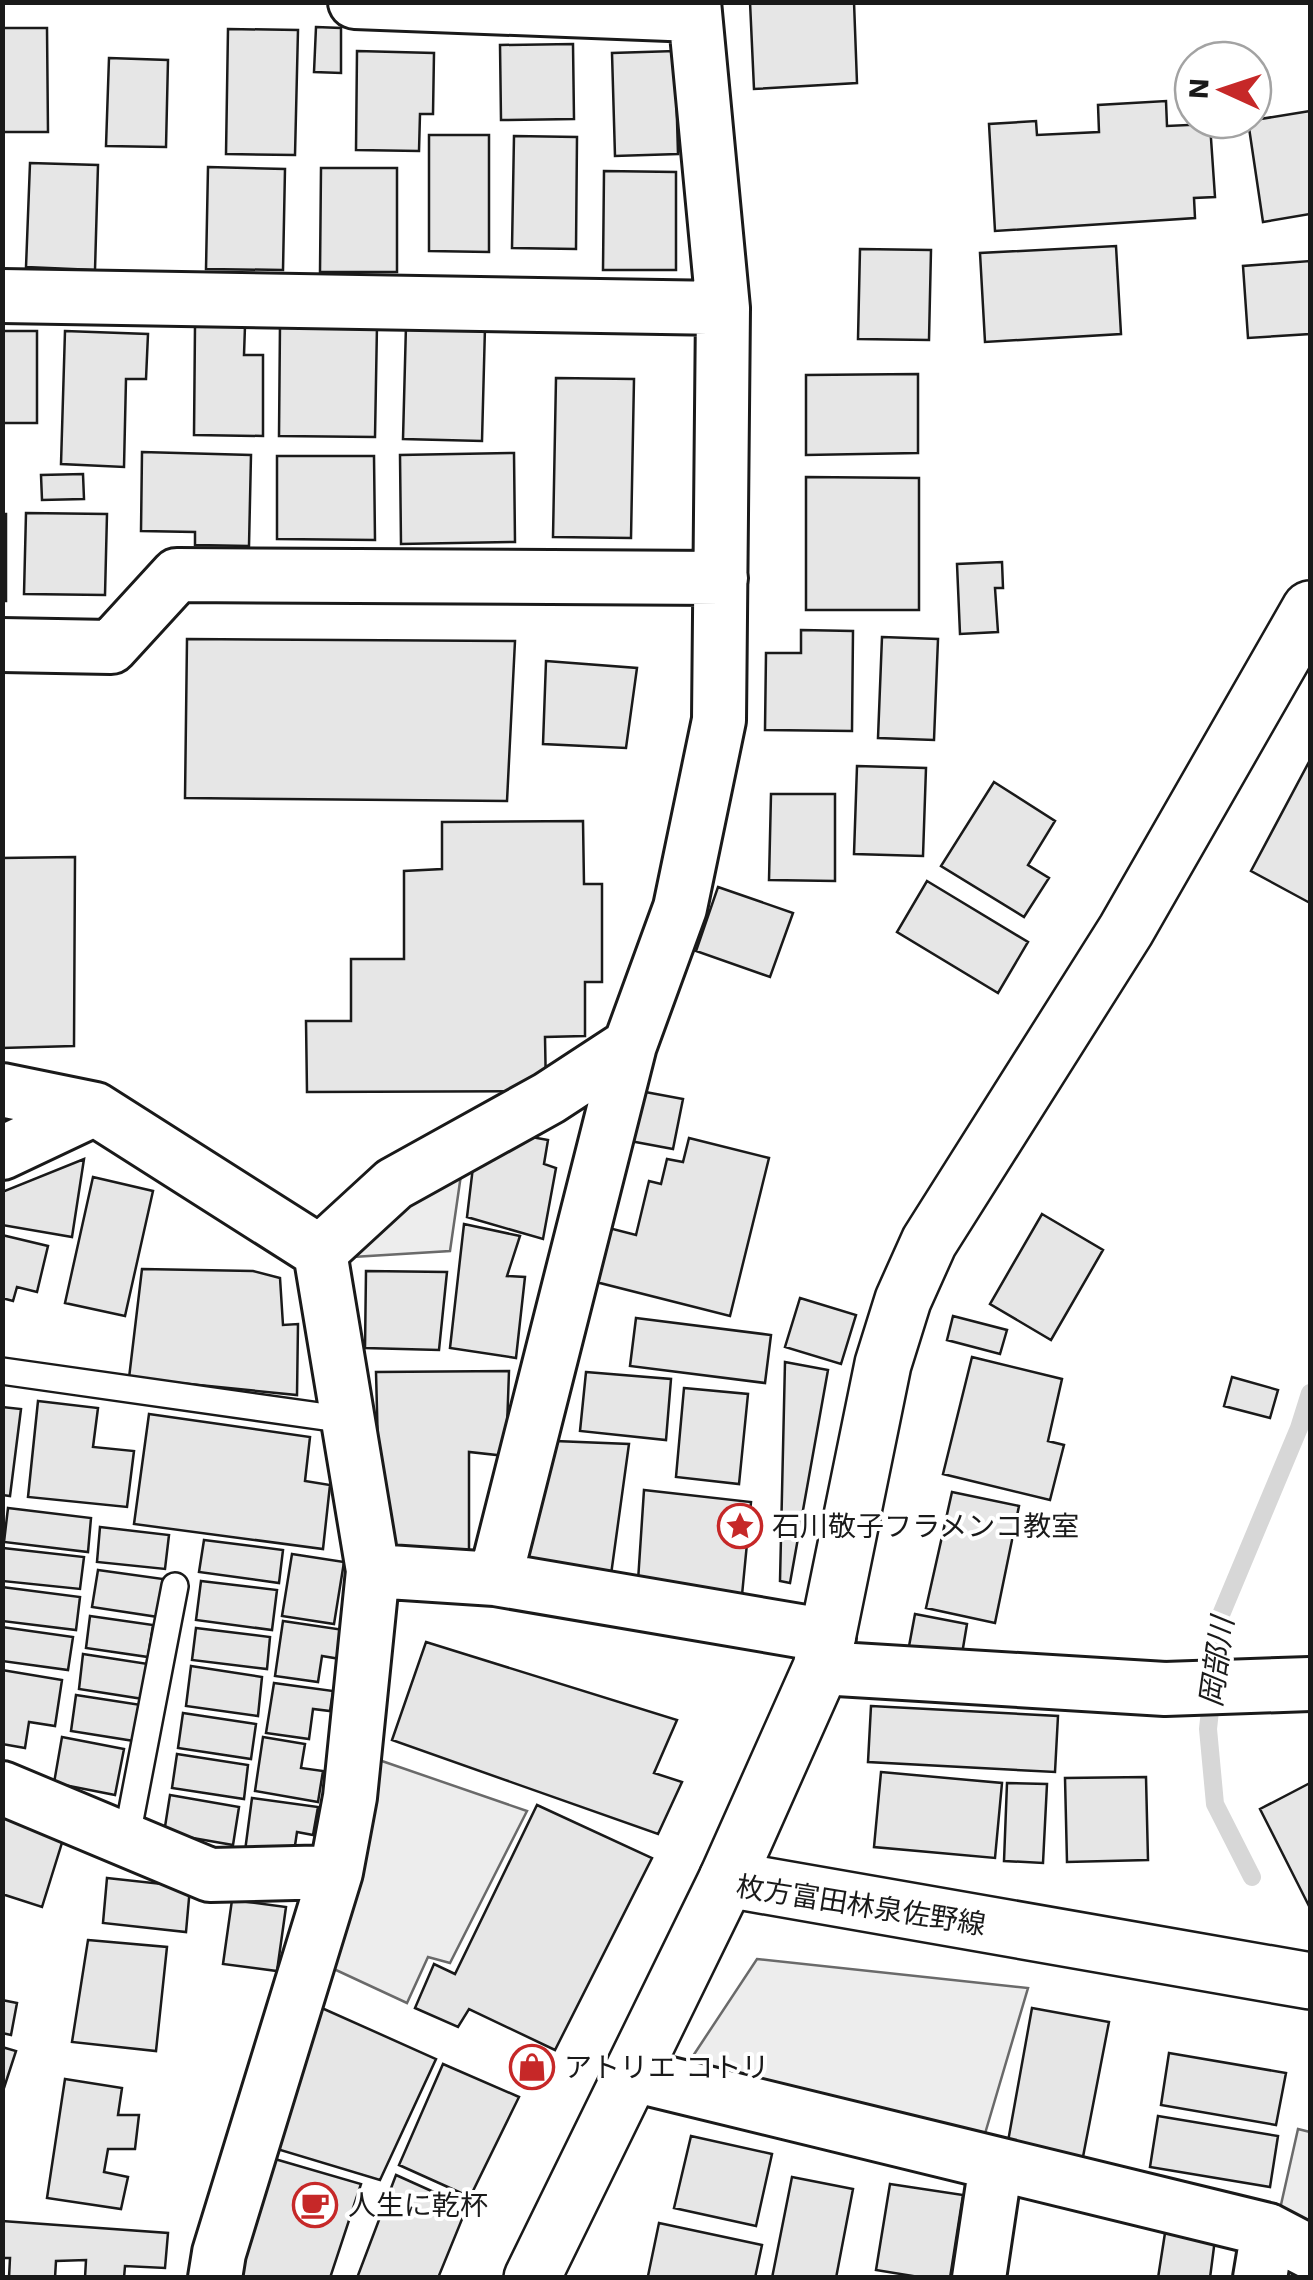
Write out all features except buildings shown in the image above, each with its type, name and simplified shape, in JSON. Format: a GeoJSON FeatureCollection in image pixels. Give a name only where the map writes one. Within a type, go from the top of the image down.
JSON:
{"type":"FeatureCollection","features":[{"type":"Feature","properties":{"kind":"street"},"geometry":{"type":"LineString","coordinates":[[355,2],[694,9],[724,308],[719,720],[680,908],[630,1045],[495,1580]]}},
{"type":"Feature","properties":{"kind":"street"},"geometry":{"type":"LineString","coordinates":[[2,296],[724,308]]}},
{"type":"Feature","properties":{"kind":"street"},"geometry":{"type":"LineString","coordinates":[[2,645],[111,646],[177,575],[721,578]]}},
{"type":"Feature","properties":{"kind":"street"},"geometry":{"type":"LineString","coordinates":[[727,1879],[825,1652],[883,1364],[903,1300],[929,1242],[1126,930],[1310,608]]}},
{"type":"Feature","properties":{"kind":"street"},"geometry":{"type":"LineString","coordinates":[[320,1252],[394,1184],[550,1098],[630,1045]]}},
{"type":"Feature","properties":{"kind":"street"},"geometry":{"type":"LineString","coordinates":[[2,1090],[95,1109],[320,1252],[373,1571],[350,1797],[336,1872],[219,2253],[215,2278]]}},
{"type":"Feature","properties":{"kind":"street"},"geometry":{"type":"LineString","coordinates":[[2,1153],[95,1109]]}},
{"type":"Feature","properties":{"kind":"street"},"geometry":{"type":"LineString","coordinates":[[373,1571],[495,1580],[825,1652],[1166,1690],[1310,1684]]}},
{"type":"Feature","properties":{"kind":"street"},"geometry":{"type":"LineString","coordinates":[[2,1788],[210,1875],[336,1872]]}},
{"type":"Feature","properties":{"kind":"street","name":"枚方富田林泉佐野線"},"geometry":{"type":"LineString","coordinates":[[532,2278],[727,1879],[1310,1980]]}},
{"type":"Feature","properties":{"kind":"street"},"geometry":{"type":"LineString","coordinates":[[633,2075],[996,2164],[1279,2253]]}},
{"type":"Feature","properties":{"kind":"street"},"geometry":{"type":"LineString","coordinates":[[979,2278],[996,2164]]}},
{"type":"Feature","properties":{"kind":"lane"},"geometry":{"type":"LineString","coordinates":[[2,1371],[348,1420]]}},
{"type":"Feature","properties":{"kind":"lane"},"geometry":{"type":"LineString","coordinates":[[126,1840],[175,1586]]}},
{"type":"Feature","properties":{"kind":"shaded area"},"geometry":{"type":"Polygon","coordinates":[[[465,1147],[450,1251],[336,1258],[465,1147]]]}},
{"type":"Feature","properties":{"kind":"shaded area"},"geometry":{"type":"Polygon","coordinates":[[[379,1760],[527,1811],[450,1963],[428,1957],[407,2003],[323,1964],[379,1760]]]}},
{"type":"Feature","properties":{"kind":"shaded area"},"geometry":{"type":"Polygon","coordinates":[[[757,1959],[1028,1988],[984,2137],[687,2065],[757,1959]]]}},
{"type":"Feature","properties":{"kind":"shaded area"},"geometry":{"type":"Polygon","coordinates":[[[1298,2129],[1310,2132],[1310,2235],[1278,2218],[1298,2129]]]}},
{"type":"Feature","properties":{"kind":"waterway","name":"岡部川"},"geometry":{"type":"LineString","coordinates":[[1252,1877],[1215,1804],[1208,1729],[1220,1617],[1310,1393]]}},
{"type":"Feature","properties":{"kind":"place","name":"石川敬子フラメンコ教室"},"geometry":{"type":"Point","coordinates":[740,1526]}},
{"type":"Feature","properties":{"kind":"place","name":"アトリエ コトリ"},"geometry":{"type":"Point","coordinates":[532,2067]}},
{"type":"Feature","properties":{"kind":"place","name":"人生に乾杯"},"geometry":{"type":"Point","coordinates":[315,2205]}}]}
